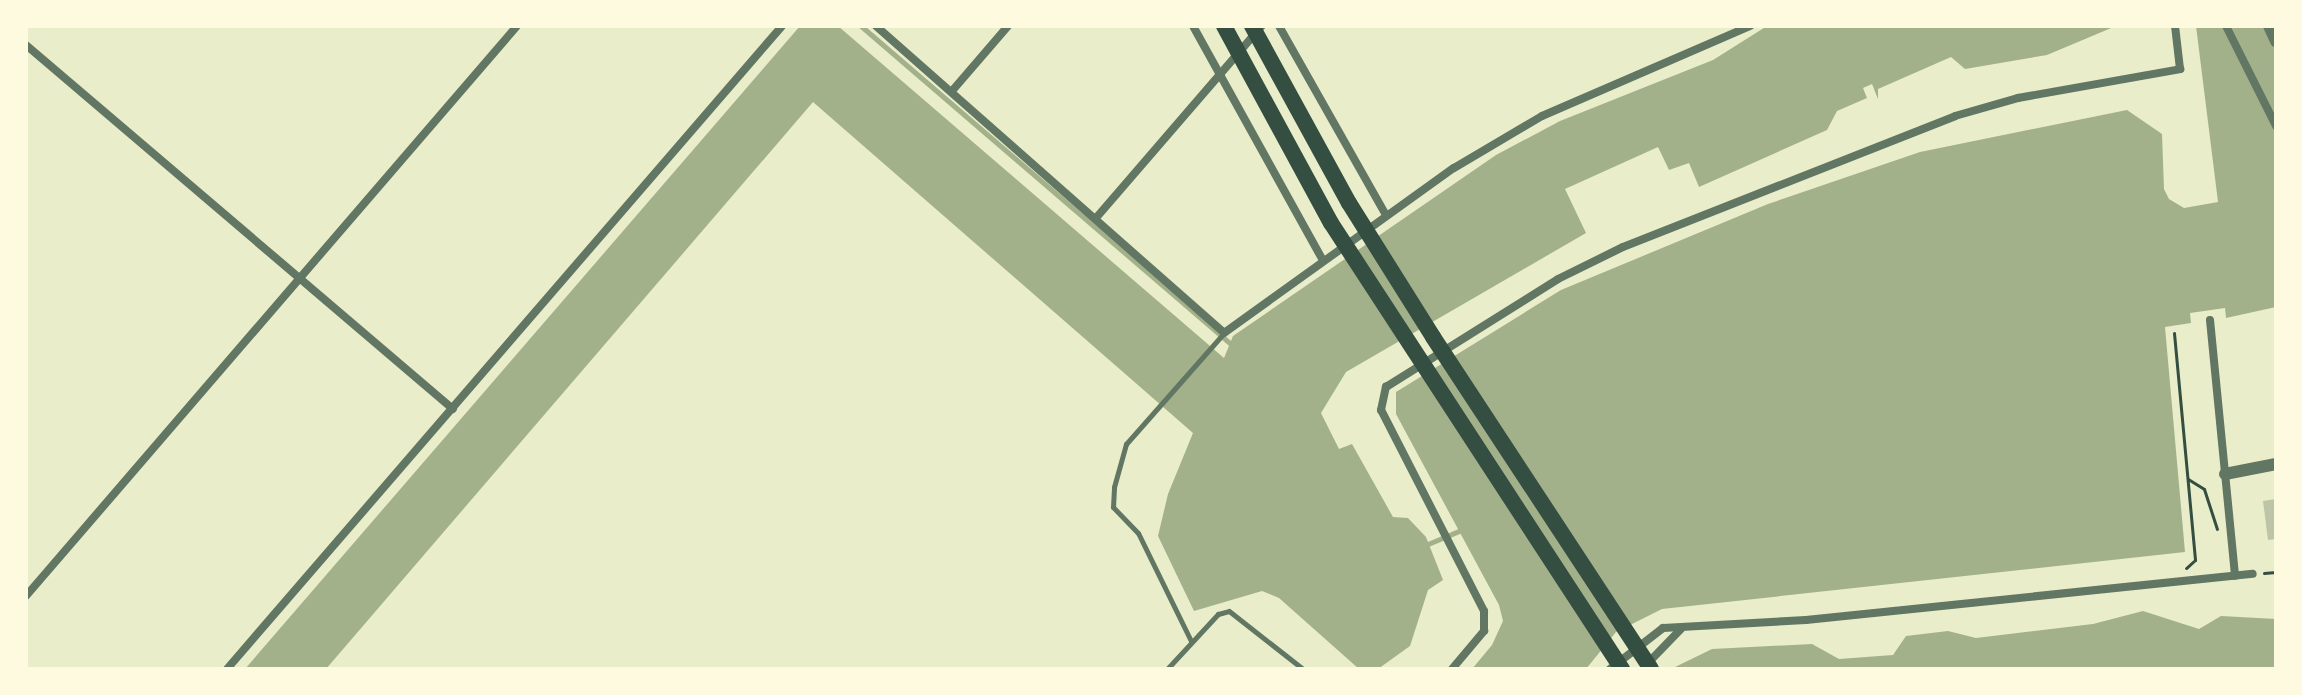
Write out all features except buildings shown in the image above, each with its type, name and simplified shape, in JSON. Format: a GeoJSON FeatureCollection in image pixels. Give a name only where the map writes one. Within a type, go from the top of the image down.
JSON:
{"type":"FeatureCollection","features":[{"type":"Feature","properties":{"kind":"highway"},"geometry":{"type":"LineString","coordinates":[[1224,26],[1331,223],[1622,669]]}},
{"type":"Feature","properties":{"kind":"highway"},"geometry":{"type":"LineString","coordinates":[[1252,26],[1349,203],[1651,669]]}},
{"type":"Feature","properties":{"kind":"street"},"geometry":{"type":"LineString","coordinates":[[26,596],[517,26]]}},
{"type":"Feature","properties":{"kind":"street"},"geometry":{"type":"LineString","coordinates":[[227,669],[782,26]]}},
{"type":"Feature","properties":{"kind":"street"},"geometry":{"type":"LineString","coordinates":[[876,26],[1224,333],[1386,215],[1542,116],[1750,26]]}},
{"type":"Feature","properties":{"kind":"street"},"geometry":{"type":"LineString","coordinates":[[952,91],[1008,26]]}},
{"type":"Feature","properties":{"kind":"street"},"geometry":{"type":"LineString","coordinates":[[1193,26],[1218,78],[1322,259]]}},
{"type":"Feature","properties":{"kind":"street"},"geometry":{"type":"LineString","coordinates":[[1096,218],[1262,26]]}},
{"type":"Feature","properties":{"kind":"street"},"geometry":{"type":"LineString","coordinates":[[1279,26],[1386,215]]}},
{"type":"Feature","properties":{"kind":"street"},"geometry":{"type":"LineString","coordinates":[[1452,669],[1484,631],[1484,611],[1454,545],[1381,410],[1386,387],[1558,279],[1623,247],[1955,116],[2018,98],[2180,69],[2175,26]]}},
{"type":"Feature","properties":{"kind":"street"},"geometry":{"type":"LineString","coordinates":[[2226,26],[2276,126]]}},
{"type":"Feature","properties":{"kind":"street"},"geometry":{"type":"LineString","coordinates":[[2269,26],[2276,41]]}},
{"type":"Feature","properties":{"kind":"street"},"geometry":{"type":"LineString","coordinates":[[26,45],[453,409]]}},
{"type":"Feature","properties":{"kind":"street"},"geometry":{"type":"LineString","coordinates":[[2210,320],[2235,576]]}},
{"type":"Feature","properties":{"kind":"street"},"geometry":{"type":"LineString","coordinates":[[2225,474],[2276,464]]}},
{"type":"Feature","properties":{"kind":"street"},"geometry":{"type":"LineString","coordinates":[[1610,669],[1650,634],[1681,629],[2253,574]]}},
{"type":"Feature","properties":{"kind":"street"},"geometry":{"type":"LineString","coordinates":[[1642,669],[1681,629]]}},
{"type":"Feature","properties":{"kind":"lane"},"geometry":{"type":"LineString","coordinates":[[1191,641],[1144,548],[1113,507],[1114,487],[1126,444],[1224,333]]}},
{"type":"Feature","properties":{"kind":"lane"},"geometry":{"type":"LineString","coordinates":[[1167,669],[1218,614],[1229,611],[1303,669]]}},
{"type":"Feature","properties":{"kind":"path"},"geometry":{"type":"LineString","coordinates":[[2169,582],[2195,560],[2174,333]]}},
{"type":"Feature","properties":{"kind":"path"},"geometry":{"type":"LineString","coordinates":[[2188,479],[2204,489],[2218,531],[2231,531]]}},
{"type":"Feature","properties":{"kind":"shaded area"},"geometry":{"type":"Polygon","coordinates":[[[800,26],[838,26],[1224,358],[1233,336],[1496,155],[1560,121],[1713,60],[1767,26],[2116,26],[2047,55],[1965,69],[1951,57],[1878,89],[1878,99],[1872,84],[1863,88],[1867,98],[1837,111],[1827,130],[1699,187],[1689,163],[1669,170],[1658,147],[1565,189],[1586,233],[1346,372],[1321,413],[1339,449],[1352,444],[1393,517],[1408,518],[1426,537],[1443,580],[1428,590],[1410,646],[1378,669],[1359,669],[1279,598],[1262,591],[1194,611],[1158,536],[1168,494],[1193,433],[813,102],[326,669],[245,669],[800,26]]]}},
{"type":"Feature","properties":{"kind":"shaded area"},"geometry":{"type":"Polygon","coordinates":[[[2196,26],[2276,26],[2276,307],[2226,318],[2225,308],[2190,313],[2191,323],[2165,327],[2185,552],[1662,609],[1616,632],[1586,669],[1472,669],[1492,645],[1503,621],[1499,605],[1396,414],[1396,392],[1561,290],[1768,204],[1920,152],[2127,110],[2162,134],[2164,189],[2169,199],[2184,208],[2218,202],[2196,26]]]}},
{"type":"Feature","properties":{"kind":"shaded area"},"geometry":{"type":"Polygon","coordinates":[[[2143,611],[2199,629],[2221,616],[2276,619],[2276,669],[1671,669],[1712,649],[1812,644],[1839,659],[1893,655],[1906,636],[1948,631],[1976,638],[2093,624],[2143,611]]]}},
{"type":"Feature","properties":{"kind":"waterway"},"geometry":{"type":"LineString","coordinates":[[861,26],[1233,346]]}},
{"type":"Feature","properties":{"kind":"waterway"},"geometry":{"type":"LineString","coordinates":[[1423,546],[1466,528]]}}]}
